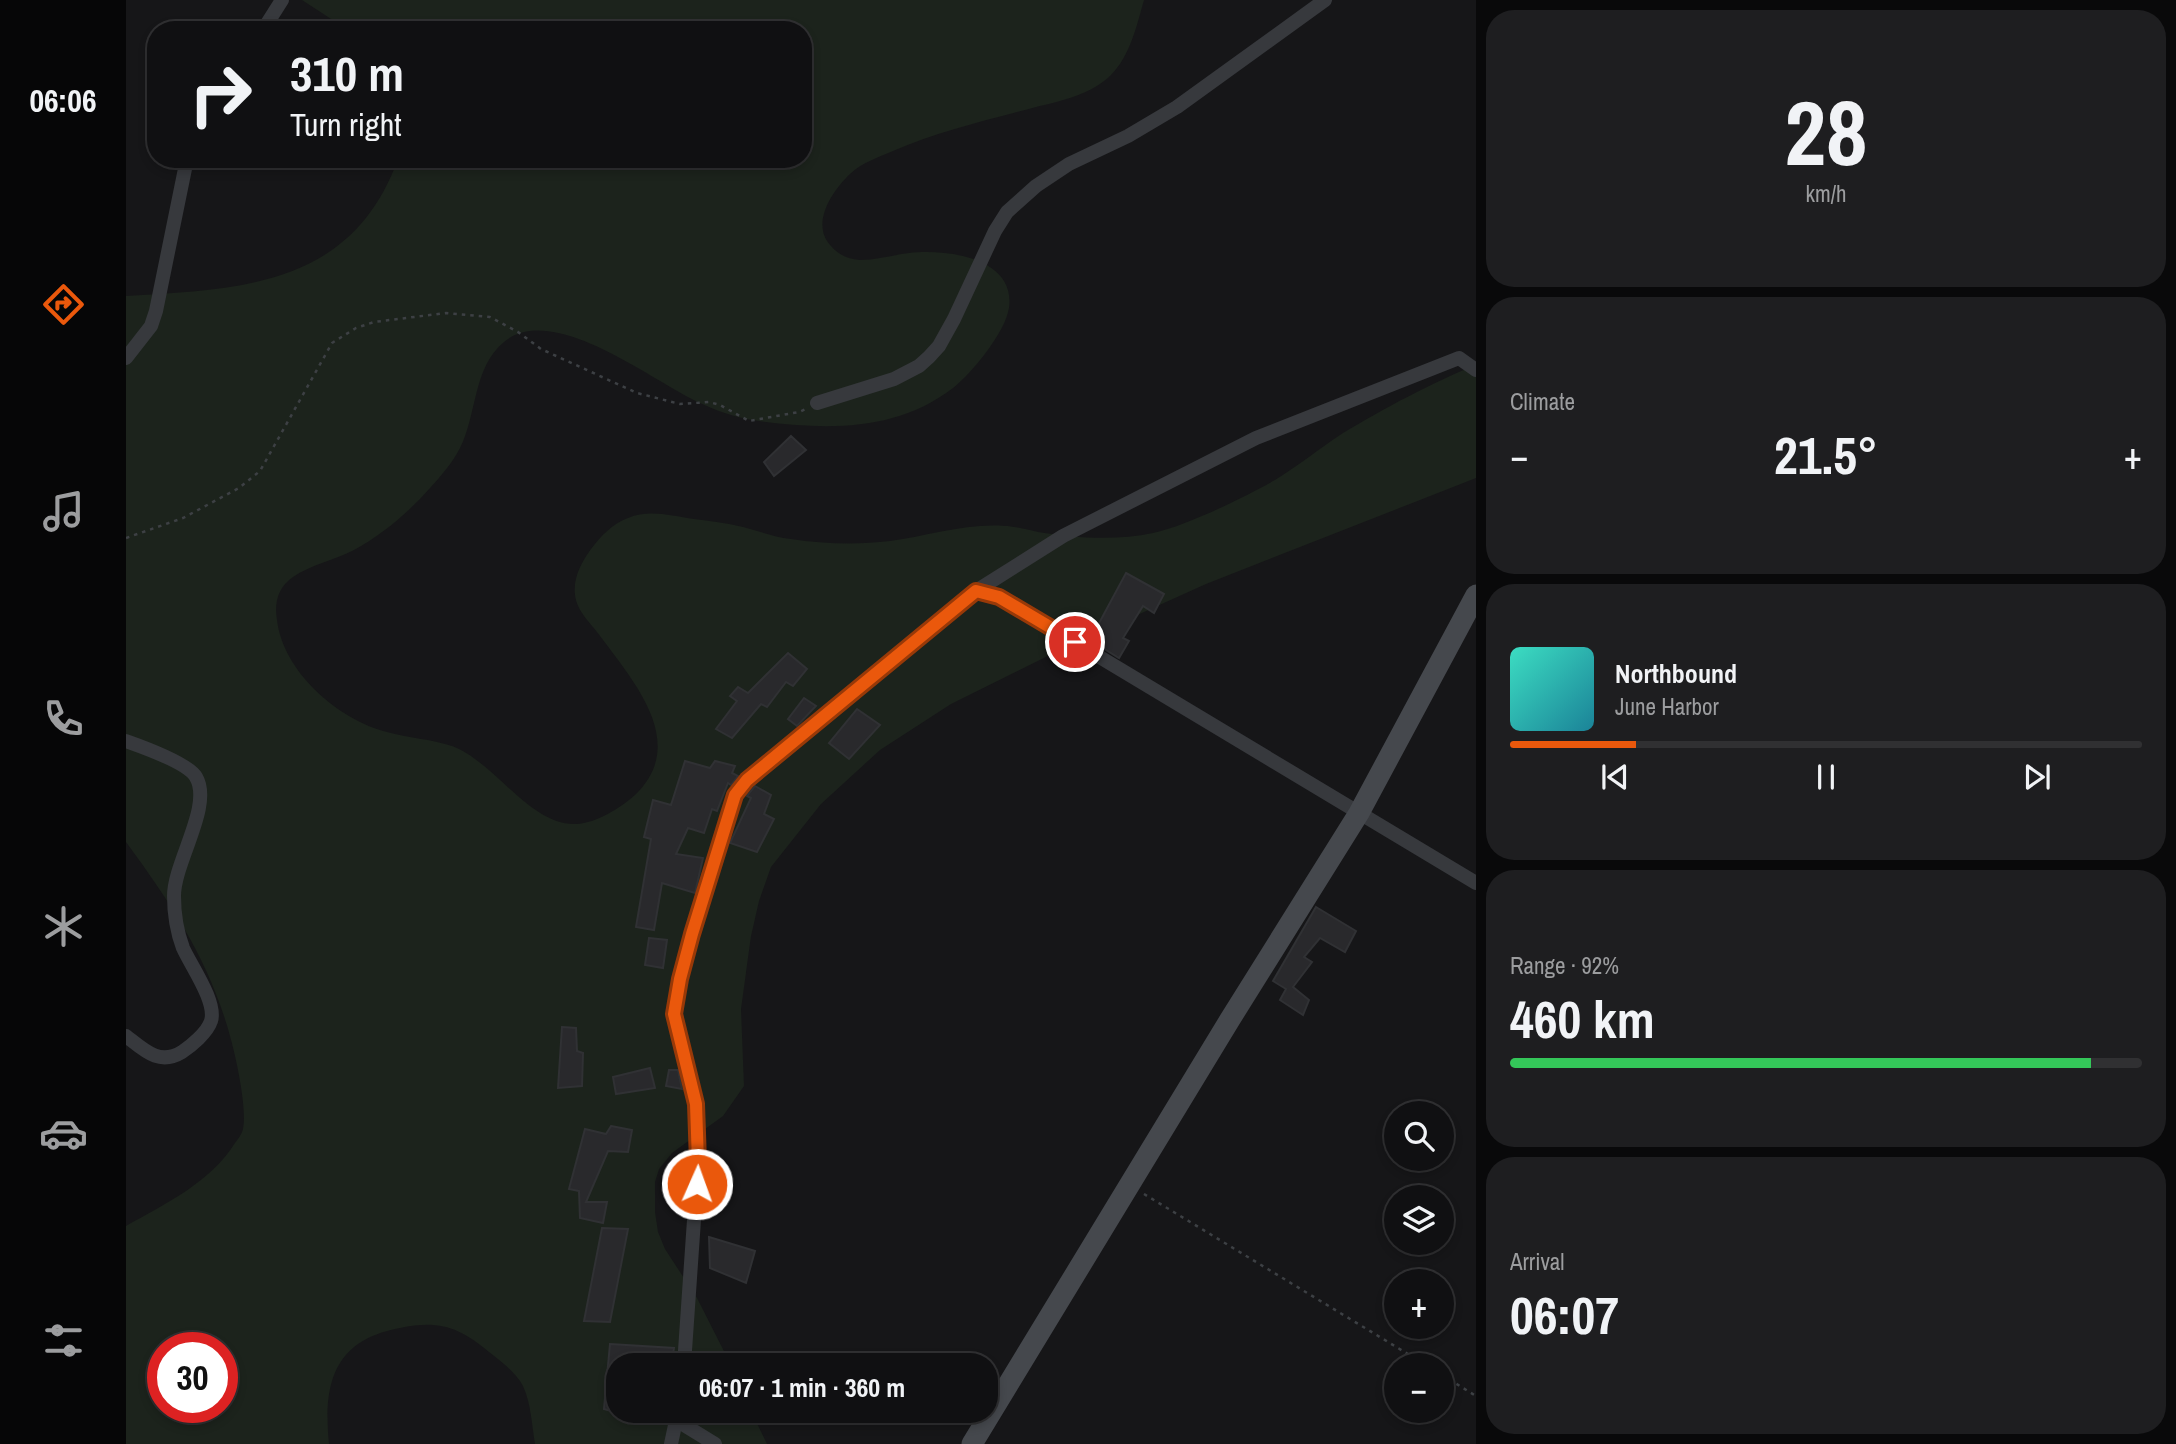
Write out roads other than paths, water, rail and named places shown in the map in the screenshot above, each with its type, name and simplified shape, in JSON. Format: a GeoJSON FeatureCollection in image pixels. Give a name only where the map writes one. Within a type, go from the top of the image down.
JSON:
{"type":"FeatureCollection","features":[{"type":"Feature","properties":{"kind":"street"},"geometry":{"type":"LineString","coordinates":[[269,21],[282,0]]}},
{"type":"Feature","properties":{"kind":"street"},"geometry":{"type":"LineString","coordinates":[[817,403],[894,379],[919,366],[939,346],[995,231],[1007,212],[1036,186],[1069,164],[1128,136],[1177,107],[1325,0]]}},
{"type":"Feature","properties":{"kind":"street"},"geometry":{"type":"LineString","coordinates":[[126,358],[151,326],[156,311],[185,168]]}},
{"type":"Feature","properties":{"kind":"street"},"geometry":{"type":"LineString","coordinates":[[685,1353],[698,1162],[696,1104],[674,1014],[692,934],[735,795],[747,780],[976,591],[1063,536],[1256,438],[1459,358],[1476,370]]}},
{"type":"Feature","properties":{"kind":"street"},"geometry":{"type":"LineString","coordinates":[[976,591],[999,597],[1476,883]]}},
{"type":"Feature","properties":{"kind":"street"},"geometry":{"type":"LineString","coordinates":[[972,1444],[1359,813],[1476,595]]}},
{"type":"Feature","properties":{"kind":"street"},"geometry":{"type":"LineString","coordinates":[[126,741],[188,769],[198,781],[198,815],[176,877],[174,895],[179,936],[212,1012],[208,1028],[174,1057],[154,1057],[126,1037]]}},
{"type":"Feature","properties":{"kind":"street"},"geometry":{"type":"LineString","coordinates":[[671,1444],[675,1423]]}},
{"type":"Feature","properties":{"kind":"street"},"geometry":{"type":"LineString","coordinates":[[687,1423],[715,1444]]}}]}
